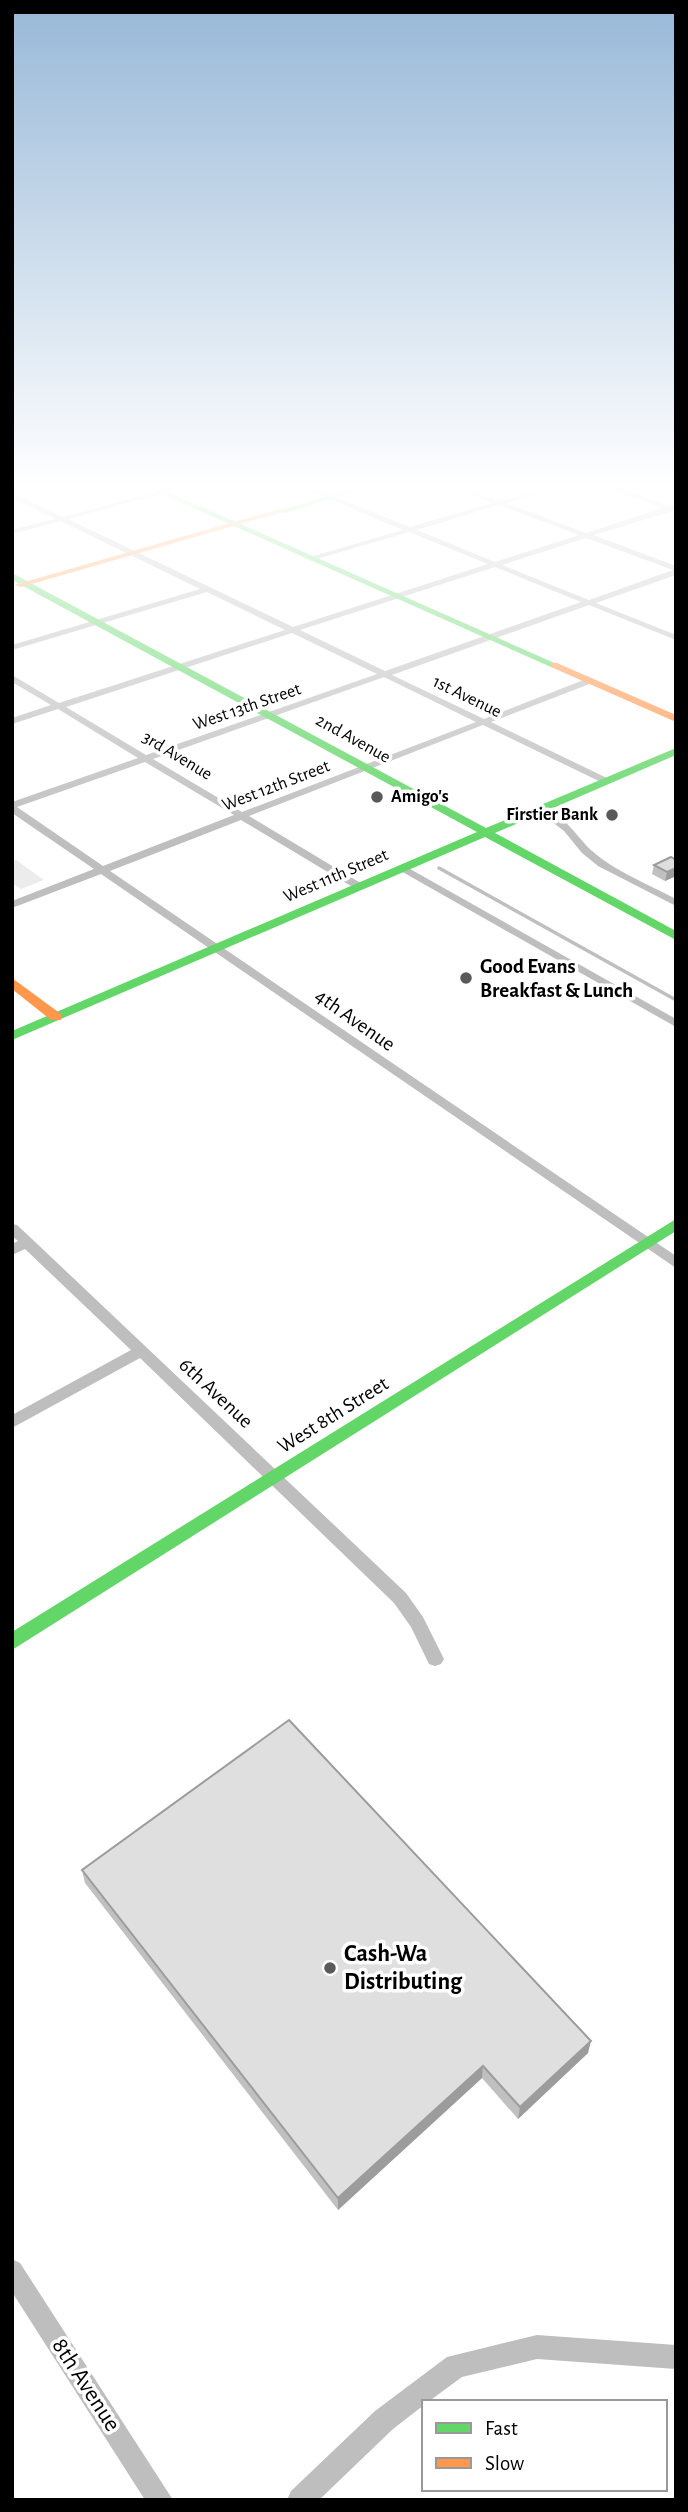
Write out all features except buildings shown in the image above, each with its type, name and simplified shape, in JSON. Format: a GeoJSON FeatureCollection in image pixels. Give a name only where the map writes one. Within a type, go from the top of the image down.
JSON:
{"type":"FeatureCollection","features":[{"type":"Feature","properties":{"kind":"main road","name":"2nd Avenue"},"geometry":{"type":"LineString","coordinates":[[68,604],[491,830],[676,936]]}},
{"type":"Feature","properties":{"kind":"main road"},"geometry":{"type":"LineString","coordinates":[[417,604],[676,719]]}},
{"type":"Feature","properties":{"kind":"main road","name":"West 11th Street"},"geometry":{"type":"LineString","coordinates":[[12,1036],[676,751]]}},
{"type":"Feature","properties":{"kind":"main road","name":"2nd Avenue"},"geometry":{"type":"LineString","coordinates":[[491,830],[676,921]]}},
{"type":"Feature","properties":{"kind":"main road"},"geometry":{"type":"LineString","coordinates":[[12,982],[56,1017]]}},
{"type":"Feature","properties":{"kind":"main road","name":"West 8th Street"},"geometry":{"type":"LineString","coordinates":[[12,1642],[676,1224]]}},
{"type":"Feature","properties":{"kind":"street"},"geometry":{"type":"LineString","coordinates":[[12,648],[158,604]]}},
{"type":"Feature","properties":{"kind":"street","name":"1st Avenue"},"geometry":{"type":"LineString","coordinates":[[240,604],[606,781]]}},
{"type":"Feature","properties":{"kind":"street"},"geometry":{"type":"LineString","coordinates":[[12,721],[373,604]]}},
{"type":"Feature","properties":{"kind":"street","name":"West 13th Street"},"geometry":{"type":"LineString","coordinates":[[12,807],[585,604]]}},
{"type":"Feature","properties":{"kind":"street"},"geometry":{"type":"LineString","coordinates":[[592,604],[676,638]]}},
{"type":"Feature","properties":{"kind":"street","name":"3rd Avenue"},"geometry":{"type":"LineString","coordinates":[[12,678],[360,887]]}},
{"type":"Feature","properties":{"kind":"street","name":"West 12th Street"},"geometry":{"type":"LineString","coordinates":[[12,905],[589,681]]}},
{"type":"Feature","properties":{"kind":"street","name":"4th Avenue"},"geometry":{"type":"LineString","coordinates":[[12,807],[676,1263]]}},
{"type":"Feature","properties":{"kind":"street"},"geometry":{"type":"LineString","coordinates":[[541,809],[568,829],[586,851],[602,864],[676,903]]}},
{"type":"Feature","properties":{"kind":"street"},"geometry":{"type":"LineString","coordinates":[[403,868],[676,1024]]}},
{"type":"Feature","properties":{"kind":"street","name":"6th Avenue"},"geometry":{"type":"LineString","coordinates":[[12,1228],[20,1246],[141,1351],[400,1598],[417,1622],[435,1659]]}},
{"type":"Feature","properties":{"kind":"street"},"geometry":{"type":"LineString","coordinates":[[12,1422],[141,1351]]}},
{"type":"Feature","properties":{"kind":"street","name":"8th Avenue"},"geometry":{"type":"LineString","coordinates":[[12,2271],[160,2500]]}},
{"type":"Feature","properties":{"kind":"street"},"geometry":{"type":"LineString","coordinates":[[300,2500],[384,2420],[456,2366],[537,2347],[676,2357]]}},
{"type":"Feature","properties":{"kind":"shaded area"},"geometry":{"type":"Polygon","coordinates":[[[16,860],[44,880],[21,889],[12,883],[12,862],[16,860]]]}},
{"type":"Feature","properties":{"kind":"waterway"},"geometry":{"type":"LineString","coordinates":[[439,868],[676,1000]]}},
{"type":"Feature","properties":{"kind":"traffic: fast"},"geometry":{"type":"LineString","coordinates":[[64,604],[676,936]]}},
{"type":"Feature","properties":{"kind":"traffic: fast"},"geometry":{"type":"LineString","coordinates":[[416,604],[554,665]]}},
{"type":"Feature","properties":{"kind":"traffic: fast"},"geometry":{"type":"LineString","coordinates":[[12,1036],[676,751]]}},
{"type":"Feature","properties":{"kind":"traffic: fast"},"geometry":{"type":"LineString","coordinates":[[12,1642],[676,1224]]}},
{"type":"Feature","properties":{"kind":"traffic: slow"},"geometry":{"type":"LineString","coordinates":[[554,665],[676,719]]}},
{"type":"Feature","properties":{"kind":"traffic: slow"},"geometry":{"type":"LineString","coordinates":[[12,982],[56,1017]]}},
{"type":"Feature","properties":{"kind":"place","name":"Amigo's"},"geometry":{"type":"Point","coordinates":[377,797]}},
{"type":"Feature","properties":{"kind":"place","name":"Firstier Bank"},"geometry":{"type":"Point","coordinates":[612,815]}},
{"type":"Feature","properties":{"kind":"place","name":"Good Evans Breakfast & Lunch"},"geometry":{"type":"Point","coordinates":[466,978]}},
{"type":"Feature","properties":{"kind":"place","name":"Cash-Wa Distributing"},"geometry":{"type":"Point","coordinates":[330,1968]}}]}
